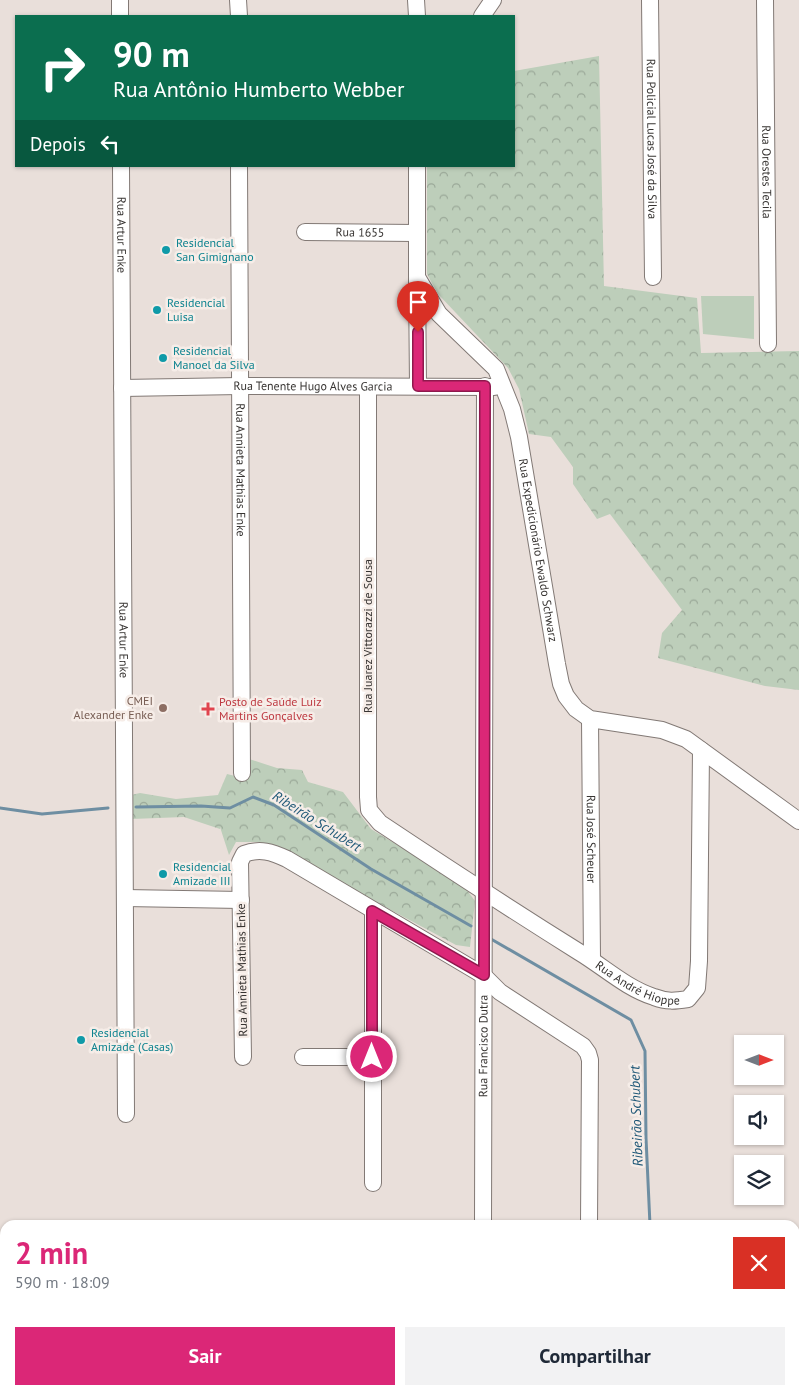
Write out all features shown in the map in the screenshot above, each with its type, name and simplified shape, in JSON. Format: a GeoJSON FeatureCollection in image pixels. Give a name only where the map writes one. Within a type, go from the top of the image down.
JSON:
{"type":"FeatureCollection","features":[{"type":"Feature","properties":{"kind":"street"},"geometry":{"type":"LineString","coordinates":[[120,0],[120,15]]}},
{"type":"Feature","properties":{"kind":"street"},"geometry":{"type":"LineString","coordinates":[[238,0],[238,15]]}},
{"type":"Feature","properties":{"kind":"street"},"geometry":{"type":"LineString","coordinates":[[416,0],[417,15]]}},
{"type":"Feature","properties":{"kind":"street"},"geometry":{"type":"LineString","coordinates":[[483,15],[493,0]]}},
{"type":"Feature","properties":{"kind":"street","name":"Rua Policial Lucas José da Silva"},"geometry":{"type":"LineString","coordinates":[[650,0],[653,277]]}},
{"type":"Feature","properties":{"kind":"street","name":"Rua Orestes Tecila"},"geometry":{"type":"LineString","coordinates":[[765,0],[768,344]]}},
{"type":"Feature","properties":{"kind":"street","name":"Rua Artur Enke"},"geometry":{"type":"LineString","coordinates":[[121,167],[126,1114]]}},
{"type":"Feature","properties":{"kind":"street","name":"Rua Annieta Mathias Enke"},"geometry":{"type":"LineString","coordinates":[[239,167],[242,774]]}},
{"type":"Feature","properties":{"kind":"street","name":"Rua Expedicionário Ewaldo Schwarz"},"geometry":{"type":"LineString","coordinates":[[416,167],[417,277],[438,314],[486,358],[496,369],[505,387],[519,437],[561,684],[566,696],[576,709],[590,719]]}},
{"type":"Feature","properties":{"kind":"street","name":"Rua 1655"},"geometry":{"type":"LineString","coordinates":[[305,232],[416,233]]}},
{"type":"Feature","properties":{"kind":"street"},"geometry":{"type":"LineString","coordinates":[[417,277],[418,386]]}},
{"type":"Feature","properties":{"kind":"street","name":"Rua Tenente Hugo Alves Garcia"},"geometry":{"type":"LineString","coordinates":[[122,388],[240,386],[505,387]]}},
{"type":"Feature","properties":{"kind":"street","name":"Rua Francisco Dutra"},"geometry":{"type":"LineString","coordinates":[[483,1220],[485,386]]}},
{"type":"Feature","properties":{"kind":"street","name":"Rua Juarez Vittorazzi de Sousa"},"geometry":{"type":"LineString","coordinates":[[368,387],[369,810],[380,824],[428,855]]}},
{"type":"Feature","properties":{"kind":"street"},"geometry":{"type":"LineString","coordinates":[[590,719],[662,730],[686,740],[799,821]]}},
{"type":"Feature","properties":{"kind":"street","name":"Rua José Scheuer"},"geometry":{"type":"LineString","coordinates":[[590,719],[592,959]]}},
{"type":"Feature","properties":{"kind":"street","name":"Rua André Hioppe"},"geometry":{"type":"LineString","coordinates":[[428,855],[639,991],[671,1002],[688,999],[697,988],[699,961],[701,750]]}},
{"type":"Feature","properties":{"kind":"street","name":"Rua Annieta Mathias Enke"},"geometry":{"type":"LineString","coordinates":[[243,1057],[240,862],[244,854],[260,850],[280,856],[372,911]]}},
{"type":"Feature","properties":{"kind":"street"},"geometry":{"type":"LineString","coordinates":[[125,898],[241,900]]}},
{"type":"Feature","properties":{"kind":"street"},"geometry":{"type":"LineString","coordinates":[[372,1183],[372,911],[484,975],[500,992],[582,1046],[588,1053],[590,1060],[590,1220]]}},
{"type":"Feature","properties":{"kind":"street"},"geometry":{"type":"LineString","coordinates":[[303,1056],[372,1057]]}},
{"type":"Feature","properties":{"kind":"green space"},"geometry":{"type":"Polygon","coordinates":[[[599,56],[604,286],[697,298],[701,353],[799,351],[799,690],[765,686],[658,658],[662,633],[682,610],[610,514],[597,519],[573,484],[573,467],[551,437],[529,434],[519,389],[508,368],[438,294],[427,274],[427,167],[515,167],[515,71],[599,56]]]}},
{"type":"Feature","properties":{"kind":"green space"},"geometry":{"type":"Polygon","coordinates":[[[701,296],[754,296],[754,339],[703,334],[701,296]]]}},
{"type":"Feature","properties":{"kind":"green space"},"geometry":{"type":"Polygon","coordinates":[[[246,758],[277,768],[302,770],[308,782],[343,792],[371,829],[463,885],[475,901],[470,947],[456,945],[281,851],[259,842],[236,842],[229,855],[220,827],[220,829],[184,817],[132,819],[131,795],[140,793],[176,799],[218,795],[227,774],[235,776],[246,758]]]}},
{"type":"Feature","properties":{"kind":"waterway","name":"Ribeirão Schubert"},"geometry":{"type":"LineString","coordinates":[[136,807],[201,806],[230,808],[253,797],[274,805],[371,869],[471,926]]}},
{"type":"Feature","properties":{"kind":"waterway","name":"Ribeirão Schubert"},"geometry":{"type":"LineString","coordinates":[[0,808],[42,814],[108,808]]}},
{"type":"Feature","properties":{"kind":"waterway","name":"Ribeirão Schubert"},"geometry":{"type":"LineString","coordinates":[[491,939],[631,1020],[645,1051],[650,1220]]}},
{"type":"Feature","properties":{"kind":"place","name":"Residencial San Gimignano"},"geometry":{"type":"Point","coordinates":[166,250]}},
{"type":"Feature","properties":{"kind":"place","name":"Residencial Luisa"},"geometry":{"type":"Point","coordinates":[157,310]}},
{"type":"Feature","properties":{"kind":"place","name":"Residencial Manoel da Silva"},"geometry":{"type":"Point","coordinates":[163,358]}},
{"type":"Feature","properties":{"kind":"place","name":"CMEI Alexander Enke"},"geometry":{"type":"Point","coordinates":[163,708]}},
{"type":"Feature","properties":{"kind":"place","name":"Posto de Saúde Luiz Martins Gonçalves"},"geometry":{"type":"Point","coordinates":[208,709]}},
{"type":"Feature","properties":{"kind":"place","name":"Residencial Amizade III"},"geometry":{"type":"Point","coordinates":[163,874]}},
{"type":"Feature","properties":{"kind":"place","name":"Residencial Amizade (Casas)"},"geometry":{"type":"Point","coordinates":[81,1040]}},
{"type":"Feature","properties":{"kind":"route"},"geometry":{"type":"LineString","coordinates":[[372,1057],[372,911],[484,975],[485,386],[418,386],[418,332]]}}]}
